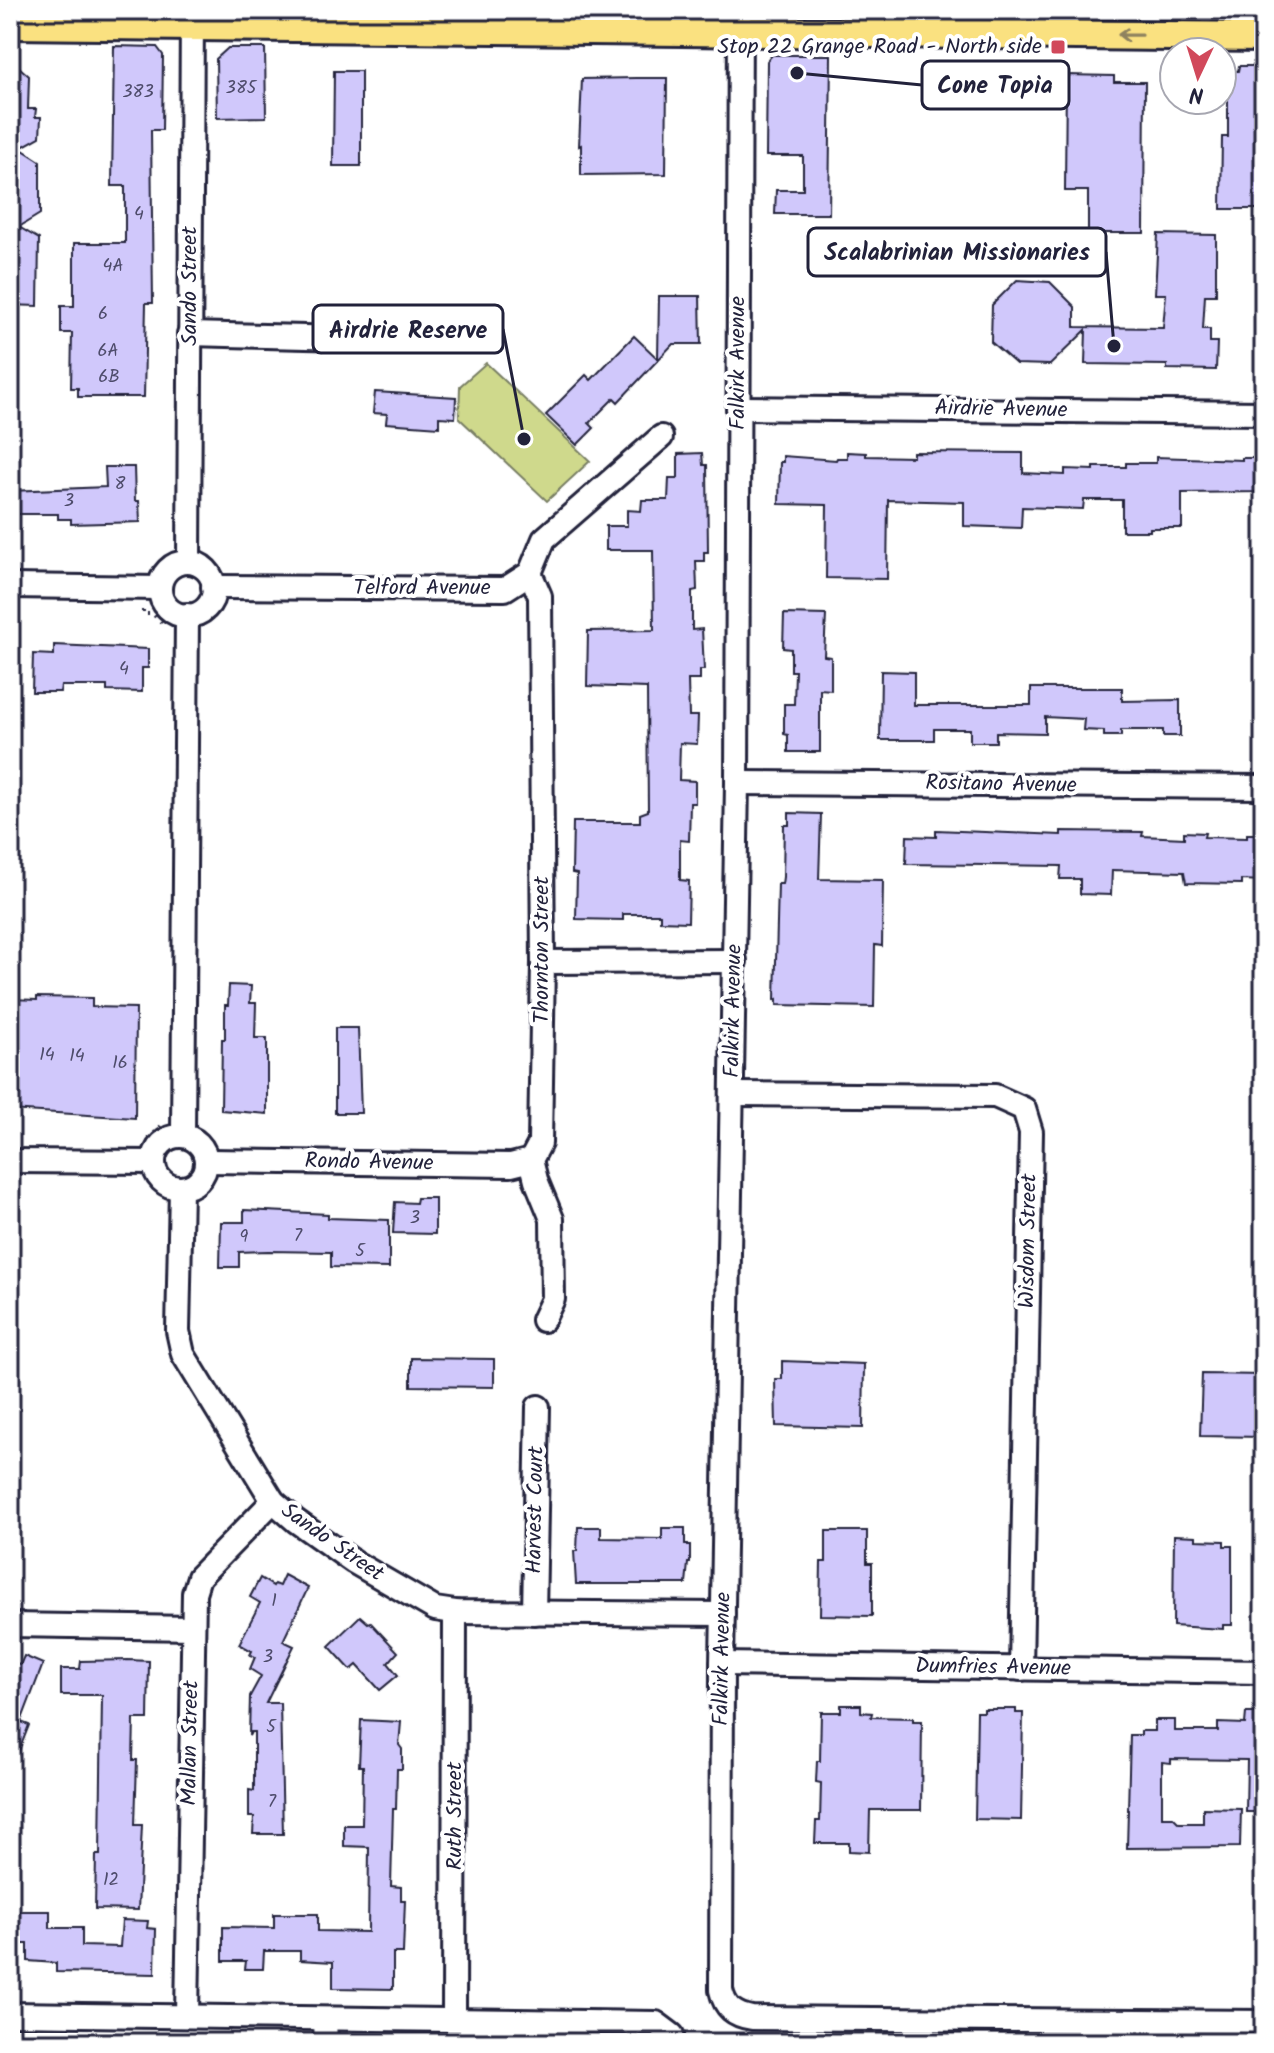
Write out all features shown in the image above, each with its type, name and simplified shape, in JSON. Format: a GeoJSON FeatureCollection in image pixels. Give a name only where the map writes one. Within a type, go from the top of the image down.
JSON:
{"type":"FeatureCollection","features":[{"type":"Feature","properties":{"kind":"main road"},"geometry":{"type":"LineString","coordinates":[[10,24],[192,18],[1038,22],[1264,37]]}},
{"type":"Feature","properties":{"kind":"street","name":"Sando Street"},"geometry":{"type":"LineString","coordinates":[[189,562],[192,18]]}},
{"type":"Feature","properties":{"kind":"street","name":"Falkirk Avenue"},"geometry":{"type":"LineString","coordinates":[[739,21],[737,783],[722,1664],[723,2002],[739,2016],[752,2018],[1264,2022]]}},
{"type":"Feature","properties":{"kind":"street"},"geometry":{"type":"LineString","coordinates":[[189,334],[427,340]]}},
{"type":"Feature","properties":{"kind":"street","name":"Airdrie Avenue"},"geometry":{"type":"LineString","coordinates":[[738,408],[1264,413]]}},
{"type":"Feature","properties":{"kind":"street"},"geometry":{"type":"LineString","coordinates":[[530,573],[544,539],[661,437]]}},
{"type":"Feature","properties":{"kind":"street"},"geometry":{"type":"LineString","coordinates":[[180,562],[189,562],[208,573],[213,587],[209,603],[195,614],[187,615],[171,610],[161,596],[160,588],[166,572],[180,562]]}},
{"type":"Feature","properties":{"kind":"street","name":"Telford Avenue"},"geometry":{"type":"LineString","coordinates":[[213,587],[505,589],[530,573]]}},
{"type":"Feature","properties":{"kind":"street","name":"Thornton Street"},"geometry":{"type":"LineString","coordinates":[[530,573],[540,596],[543,962],[540,1143],[531,1160]]}},
{"type":"Feature","properties":{"kind":"street"},"geometry":{"type":"LineString","coordinates":[[10,586],[160,588]]}},
{"type":"Feature","properties":{"kind":"street"},"geometry":{"type":"LineString","coordinates":[[183,1136],[187,615]]}},
{"type":"Feature","properties":{"kind":"street","name":"Rositano Avenue"},"geometry":{"type":"LineString","coordinates":[[737,783],[1264,787]]}},
{"type":"Feature","properties":{"kind":"street"},"geometry":{"type":"LineString","coordinates":[[543,962],[735,961]]}},
{"type":"Feature","properties":{"kind":"street","name":"Wisdom Street"},"geometry":{"type":"LineString","coordinates":[[733,1094],[995,1096],[1024,1109],[1031,1132],[1021,1669]]}},
{"type":"Feature","properties":{"kind":"street"},"geometry":{"type":"LineString","coordinates":[[183,1136],[191,1137],[201,1145],[207,1161],[204,1176],[197,1183],[181,1189],[160,1180],[154,1162],[163,1141],[183,1136]]}},
{"type":"Feature","properties":{"kind":"street"},"geometry":{"type":"LineString","coordinates":[[531,1160],[552,1219],[553,1299],[543,1320]]}},
{"type":"Feature","properties":{"kind":"street","name":"Rondo Avenue"},"geometry":{"type":"LineString","coordinates":[[207,1161],[511,1165],[531,1160]]}},
{"type":"Feature","properties":{"kind":"street"},"geometry":{"type":"LineString","coordinates":[[10,1161],[154,1162]]}},
{"type":"Feature","properties":{"kind":"street","name":"Sando Street"},"geometry":{"type":"LineString","coordinates":[[181,1189],[178,1331],[183,1354],[273,1501],[354,1562],[435,1609],[455,1612],[723,1614]]}},
{"type":"Feature","properties":{"kind":"street","name":"Harvest Court"},"geometry":{"type":"LineString","coordinates":[[534,1613],[538,1407]]}},
{"type":"Feature","properties":{"kind":"street","name":"Mallan Street"},"geometry":{"type":"LineString","coordinates":[[187,2016],[194,1593],[199,1577],[273,1501]]}},
{"type":"Feature","properties":{"kind":"street","name":"Ruth Street"},"geometry":{"type":"LineString","coordinates":[[454,2020],[455,1612]]}},
{"type":"Feature","properties":{"kind":"street"},"geometry":{"type":"LineString","coordinates":[[10,1625],[193,1628]]}},
{"type":"Feature","properties":{"kind":"street","name":"Dumfries Avenue"},"geometry":{"type":"LineString","coordinates":[[722,1664],[1264,1672]]}},
{"type":"Feature","properties":{"kind":"street"},"geometry":{"type":"LineString","coordinates":[[10,2014],[656,2023],[673,2039]]}},
{"type":"Feature","properties":{"kind":"street"},"geometry":{"type":"LineString","coordinates":[[325,2020],[326,2043]]}},
{"type":"Feature","properties":{"kind":"green space"},"geometry":{"type":"Polygon","coordinates":[[[486,363],[590,461],[547,501],[459,418],[460,386],[486,363]]]}},
{"type":"Feature","properties":{"kind":"building"},"geometry":{"type":"Polygon","coordinates":[[[114,46],[157,47],[163,55],[162,130],[151,130],[153,303],[146,303],[144,397],[78,397],[78,388],[71,388],[72,333],[61,333],[61,306],[74,306],[74,243],[125,243],[125,186],[112,186],[114,46]]]}},
{"type":"Feature","properties":{"kind":"building"},"geometry":{"type":"Polygon","coordinates":[[[228,48],[265,48],[266,117],[217,118],[216,59],[228,48]]]}},
{"type":"Feature","properties":{"kind":"building"},"geometry":{"type":"Polygon","coordinates":[[[772,55],[831,55],[829,214],[775,214],[776,190],[803,190],[803,156],[766,156],[767,61],[772,55]]]}},
{"type":"Feature","properties":{"kind":"building"},"geometry":{"type":"Polygon","coordinates":[[[10,59],[29,76],[28,109],[36,109],[35,117],[41,117],[40,137],[20,148],[40,161],[40,214],[19,227],[39,239],[38,306],[10,305],[10,59]]]}},
{"type":"Feature","properties":{"kind":"building"},"geometry":{"type":"Polygon","coordinates":[[[1239,66],[1260,66],[1260,76],[1264,76],[1264,209],[1221,209],[1222,137],[1228,137],[1228,116],[1238,116],[1239,66]]]}},
{"type":"Feature","properties":{"kind":"building"},"geometry":{"type":"Polygon","coordinates":[[[334,71],[361,71],[361,166],[333,166],[334,71]]]}},
{"type":"Feature","properties":{"kind":"building"},"geometry":{"type":"Polygon","coordinates":[[[1066,75],[1114,76],[1114,82],[1145,82],[1144,233],[1088,233],[1088,191],[1065,191],[1066,75]]]}},
{"type":"Feature","properties":{"kind":"building"},"geometry":{"type":"Polygon","coordinates":[[[667,78],[666,174],[581,175],[582,79],[667,78]]]}},
{"type":"Feature","properties":{"kind":"building"},"geometry":{"type":"Polygon","coordinates":[[[1158,234],[1216,235],[1216,295],[1205,295],[1203,329],[1210,329],[1210,342],[1217,342],[1216,370],[1167,369],[1167,365],[1085,364],[1086,330],[1050,365],[1016,364],[991,342],[992,305],[1017,280],[1050,282],[1075,307],[1075,327],[1163,328],[1166,294],[1155,294],[1158,234]]]}},
{"type":"Feature","properties":{"kind":"building"},"geometry":{"type":"Polygon","coordinates":[[[659,296],[700,296],[701,344],[673,344],[618,402],[614,398],[589,423],[594,428],[577,445],[546,415],[586,375],[591,380],[634,336],[658,359],[659,296]]]}},
{"type":"Feature","properties":{"kind":"building"},"geometry":{"type":"Polygon","coordinates":[[[375,392],[456,397],[455,418],[439,417],[439,427],[386,423],[387,414],[373,413],[375,392]]]}},
{"type":"Feature","properties":{"kind":"building"},"geometry":{"type":"Polygon","coordinates":[[[847,452],[866,453],[866,456],[913,457],[913,452],[1023,453],[1023,473],[1065,475],[1065,469],[1094,470],[1094,467],[1126,467],[1126,463],[1156,463],[1156,457],[1258,458],[1258,492],[1182,493],[1182,528],[1150,528],[1150,531],[1122,531],[1122,500],[1084,500],[1083,509],[1022,507],[1021,528],[964,526],[964,502],[888,500],[887,579],[826,578],[827,505],[779,504],[780,462],[783,462],[783,456],[836,460],[847,458],[847,452]]]}},
{"type":"Feature","properties":{"kind":"building"},"geometry":{"type":"Polygon","coordinates":[[[702,453],[703,465],[707,465],[708,552],[704,552],[704,561],[696,561],[697,590],[692,591],[692,630],[702,629],[704,670],[700,670],[700,680],[688,680],[689,716],[698,716],[697,744],[680,743],[679,780],[695,781],[695,803],[690,803],[689,841],[680,840],[680,880],[689,881],[688,922],[660,921],[660,914],[623,914],[623,920],[576,919],[577,874],[572,873],[573,822],[640,822],[640,814],[648,811],[647,688],[587,686],[588,631],[654,630],[653,550],[606,550],[606,526],[627,526],[627,510],[641,511],[642,500],[668,500],[669,478],[678,478],[678,454],[702,453]]]}},
{"type":"Feature","properties":{"kind":"building"},"geometry":{"type":"Polygon","coordinates":[[[105,467],[134,467],[135,501],[139,501],[140,522],[71,524],[71,519],[58,519],[58,514],[10,514],[10,491],[106,487],[105,467]]]}},
{"type":"Feature","properties":{"kind":"building"},"geometry":{"type":"Polygon","coordinates":[[[784,614],[826,615],[824,656],[831,657],[831,690],[820,689],[820,752],[788,752],[788,735],[784,734],[784,704],[794,704],[795,671],[791,671],[791,649],[783,648],[784,614]]]}},
{"type":"Feature","properties":{"kind":"building"},"geometry":{"type":"Polygon","coordinates":[[[54,645],[148,649],[148,668],[142,668],[142,692],[107,691],[107,686],[61,686],[60,692],[32,692],[33,654],[54,655],[54,645]]]}},
{"type":"Feature","properties":{"kind":"building"},"geometry":{"type":"Polygon","coordinates":[[[881,671],[914,672],[914,705],[1031,705],[1031,688],[1122,688],[1122,701],[1180,700],[1180,736],[1163,736],[1163,730],[1121,730],[1121,736],[1104,736],[1104,731],[1083,730],[1084,719],[1045,717],[1045,733],[996,732],[996,742],[970,742],[970,729],[934,729],[934,740],[880,740],[881,671]]]}},
{"type":"Feature","properties":{"kind":"building"},"geometry":{"type":"Polygon","coordinates":[[[789,813],[821,814],[819,879],[883,880],[882,946],[875,945],[874,1007],[777,1005],[778,884],[782,884],[784,825],[789,825],[789,813]]]}},
{"type":"Feature","properties":{"kind":"building"},"geometry":{"type":"Polygon","coordinates":[[[936,830],[1061,835],[1061,831],[1143,832],[1142,836],[1184,838],[1184,832],[1205,833],[1204,837],[1247,838],[1247,834],[1264,834],[1264,881],[1241,880],[1241,884],[1186,883],[1184,872],[1112,870],[1111,895],[1080,894],[1080,879],[1060,879],[1061,866],[906,864],[907,836],[936,837],[936,830]]]}},
{"type":"Feature","properties":{"kind":"building"},"geometry":{"type":"Polygon","coordinates":[[[229,985],[251,986],[250,1003],[256,1003],[255,1038],[267,1038],[267,1114],[221,1110],[222,1039],[225,1039],[225,1005],[228,1005],[229,985]]]}},
{"type":"Feature","properties":{"kind":"building"},"geometry":{"type":"Polygon","coordinates":[[[37,997],[92,998],[92,1007],[136,1008],[135,1118],[10,1110],[10,999],[37,1000],[37,997]]]}},
{"type":"Feature","properties":{"kind":"building"},"geometry":{"type":"Polygon","coordinates":[[[335,1028],[358,1028],[361,1113],[335,1113],[335,1028]]]}},
{"type":"Feature","properties":{"kind":"building"},"geometry":{"type":"Polygon","coordinates":[[[417,1198],[435,1198],[435,1234],[393,1233],[395,1202],[416,1203],[417,1198]]]}},
{"type":"Feature","properties":{"kind":"building"},"geometry":{"type":"Polygon","coordinates":[[[244,1210],[389,1220],[389,1268],[331,1267],[331,1252],[268,1251],[239,1252],[239,1267],[220,1267],[221,1222],[244,1222],[244,1210]]]}},
{"type":"Feature","properties":{"kind":"building"},"geometry":{"type":"Polygon","coordinates":[[[411,1358],[494,1359],[494,1387],[411,1386],[411,1358]]]}},
{"type":"Feature","properties":{"kind":"building"},"geometry":{"type":"Polygon","coordinates":[[[782,1361],[864,1364],[863,1428],[776,1426],[775,1379],[782,1379],[782,1361]]]}},
{"type":"Feature","properties":{"kind":"building"},"geometry":{"type":"Polygon","coordinates":[[[1202,1374],[1264,1375],[1264,1437],[1200,1436],[1202,1374]]]}},
{"type":"Feature","properties":{"kind":"building"},"geometry":{"type":"Polygon","coordinates":[[[578,1527],[601,1527],[601,1538],[662,1539],[662,1528],[685,1528],[685,1545],[690,1545],[686,1584],[576,1584],[574,1551],[577,1551],[578,1527]]]}},
{"type":"Feature","properties":{"kind":"building"},"geometry":{"type":"Polygon","coordinates":[[[826,1531],[867,1531],[867,1563],[872,1563],[872,1616],[820,1615],[821,1562],[826,1562],[826,1531]]]}},
{"type":"Feature","properties":{"kind":"building"},"geometry":{"type":"Polygon","coordinates":[[[1174,1535],[1224,1541],[1224,1546],[1232,1546],[1232,1625],[1223,1625],[1223,1629],[1173,1626],[1174,1535]]]}},
{"type":"Feature","properties":{"kind":"building"},"geometry":{"type":"Polygon","coordinates":[[[284,1575],[308,1588],[283,1641],[294,1646],[266,1703],[280,1703],[283,1834],[253,1834],[254,1817],[249,1817],[249,1790],[254,1791],[254,1732],[249,1736],[250,1696],[261,1676],[250,1669],[255,1657],[250,1655],[252,1651],[239,1644],[260,1603],[250,1597],[260,1578],[279,1586],[284,1575]]]}},
{"type":"Feature","properties":{"kind":"building"},"geometry":{"type":"Polygon","coordinates":[[[360,1616],[370,1622],[398,1652],[388,1663],[398,1675],[380,1690],[357,1665],[351,1670],[329,1646],[360,1616]]]}},
{"type":"Feature","properties":{"kind":"building"},"geometry":{"type":"Polygon","coordinates":[[[24,1656],[43,1664],[21,1722],[29,1725],[11,1771],[10,1662],[20,1665],[24,1656]]]}},
{"type":"Feature","properties":{"kind":"building"},"geometry":{"type":"Polygon","coordinates":[[[81,1661],[149,1661],[148,1719],[134,1719],[133,1760],[137,1760],[135,1825],[142,1825],[138,1910],[95,1909],[96,1855],[100,1855],[102,1695],[61,1695],[61,1669],[80,1669],[81,1661]]]}},
{"type":"Feature","properties":{"kind":"building"},"geometry":{"type":"Polygon","coordinates":[[[841,1705],[861,1705],[861,1712],[872,1713],[871,1717],[922,1721],[921,1810],[870,1810],[869,1852],[849,1851],[849,1843],[815,1843],[816,1821],[820,1821],[821,1783],[816,1782],[817,1761],[820,1761],[821,1712],[841,1712],[841,1705]]]}},
{"type":"Feature","properties":{"kind":"building"},"geometry":{"type":"Polygon","coordinates":[[[984,1709],[1016,1709],[1016,1713],[1023,1713],[1021,1820],[975,1819],[977,1712],[984,1712],[984,1709]]]}},
{"type":"Feature","properties":{"kind":"building"},"geometry":{"type":"Polygon","coordinates":[[[1246,1713],[1264,1713],[1264,1812],[1246,1812],[1247,1760],[1171,1759],[1171,1763],[1162,1762],[1162,1817],[1173,1817],[1179,1823],[1203,1823],[1203,1808],[1241,1809],[1240,1847],[1127,1848],[1130,1735],[1155,1731],[1155,1720],[1175,1720],[1175,1731],[1218,1731],[1218,1723],[1245,1724],[1246,1713]]]}},
{"type":"Feature","properties":{"kind":"building"},"geometry":{"type":"Polygon","coordinates":[[[361,1720],[401,1722],[399,1745],[402,1749],[402,1769],[397,1769],[396,1809],[393,1809],[391,1886],[401,1887],[401,1900],[405,1900],[403,1953],[393,1953],[393,1989],[333,1988],[333,1962],[300,1960],[300,1951],[264,1951],[263,1969],[245,1969],[246,1961],[223,1961],[223,1927],[274,1928],[274,1914],[318,1914],[318,1931],[368,1932],[369,1847],[344,1846],[344,1825],[362,1825],[363,1766],[359,1766],[361,1720]]]}},
{"type":"Feature","properties":{"kind":"building"},"geometry":{"type":"Polygon","coordinates":[[[13,1911],[50,1911],[50,1928],[82,1928],[82,1946],[120,1947],[122,1920],[148,1921],[147,1928],[156,1929],[155,1974],[56,1972],[56,1963],[28,1961],[28,1944],[18,1944],[18,1940],[13,1940],[13,1911]]]}},
{"type":"Feature","properties":{"kind":"place","name":"Stop 22 Grange Road - North side"},"geometry":{"type":"Point","coordinates":[1058,47]}},
{"type":"Feature","properties":{"kind":"place","name":"Cone Topia"},"geometry":{"type":"Point","coordinates":[797,73]}},
{"type":"Feature","properties":{"kind":"place","name":"Scalabrinian Missionaries"},"geometry":{"type":"Point","coordinates":[1114,346]}},
{"type":"Feature","properties":{"kind":"place","name":"Airdrie Reserve"},"geometry":{"type":"Point","coordinates":[524,439]}}]}
